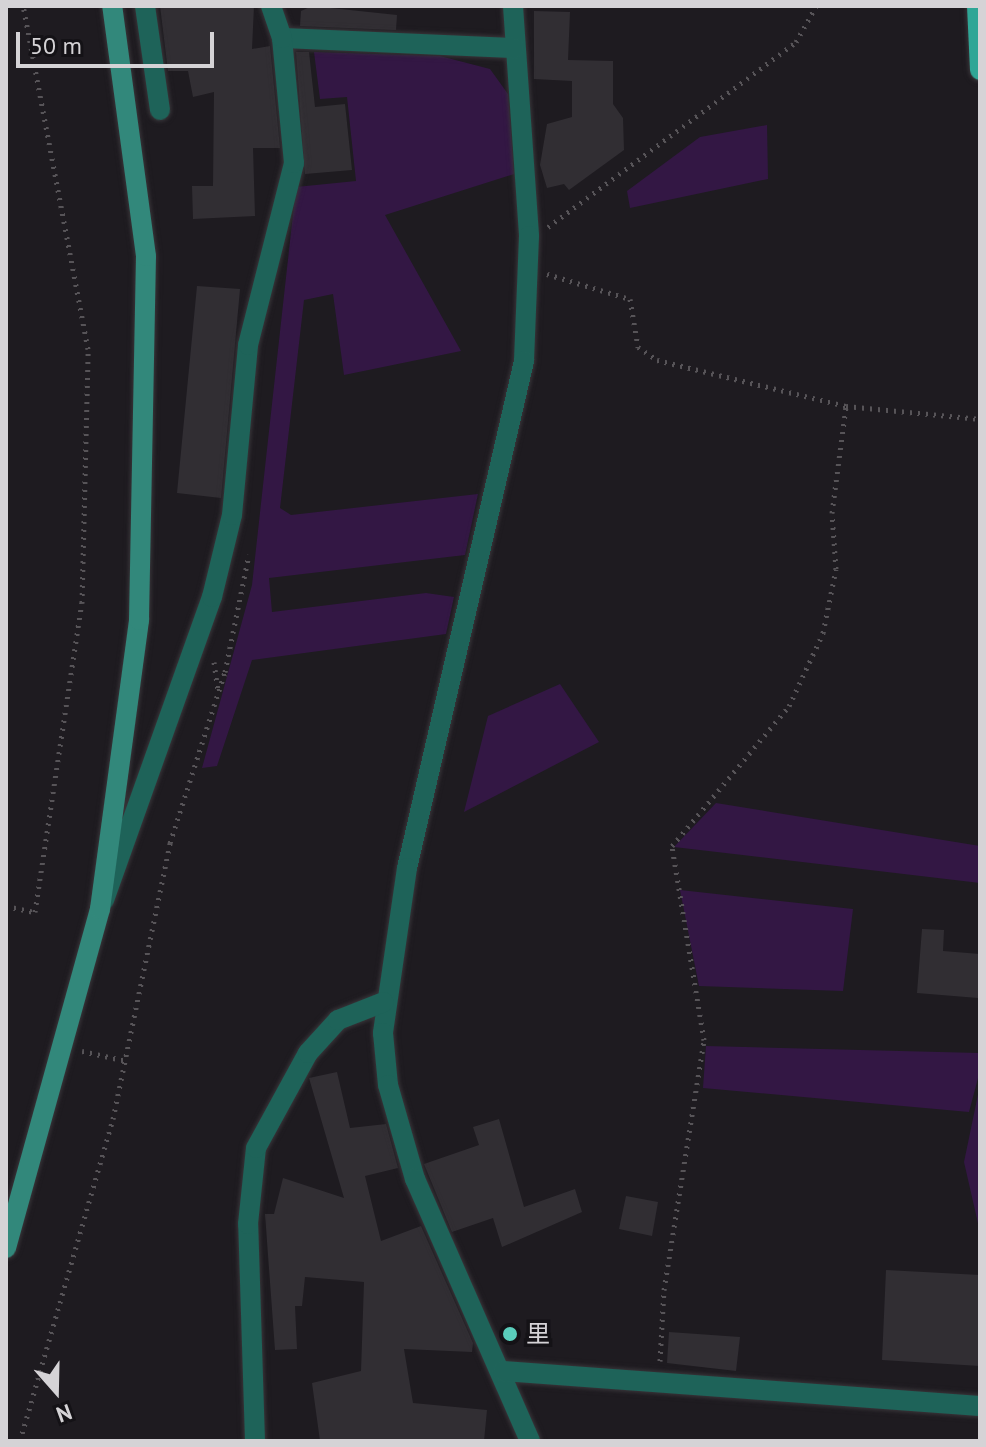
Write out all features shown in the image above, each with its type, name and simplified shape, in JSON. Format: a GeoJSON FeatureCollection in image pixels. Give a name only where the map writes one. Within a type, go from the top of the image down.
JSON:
{"type":"FeatureCollection","features":[{"type":"Feature","properties":{"kind":"main road"},"geometry":{"type":"LineString","coordinates":[[977,6],[980,70]]}},
{"type":"Feature","properties":{"kind":"street"},"geometry":{"type":"LineString","coordinates":[[100,909],[139,620],[149,367],[137,157],[112,6]]}},
{"type":"Feature","properties":{"kind":"street"},"geometry":{"type":"LineString","coordinates":[[145,6],[160,110]]}},
{"type":"Feature","properties":{"kind":"street"},"geometry":{"type":"LineString","coordinates":[[6,1248],[66,1047],[100,909],[212,597],[232,515],[248,345],[294,163],[282,38],[271,6]]}},
{"type":"Feature","properties":{"kind":"street"},"geometry":{"type":"LineString","coordinates":[[513,6],[529,236],[524,361],[407,868],[384,1002],[388,1085],[415,1179],[503,1371],[530,1441]]}},
{"type":"Feature","properties":{"kind":"street"},"geometry":{"type":"LineString","coordinates":[[282,38],[514,48]]}},
{"type":"Feature","properties":{"kind":"street"},"geometry":{"type":"LineString","coordinates":[[255,1441],[248,1224],[256,1148],[308,1053],[338,1020],[384,1002]]}},
{"type":"Feature","properties":{"kind":"street"},"geometry":{"type":"LineString","coordinates":[[503,1371],[660,1378],[980,1406]]}},
{"type":"Feature","properties":{"kind":"street"},"geometry":{"type":"LineString","coordinates":[[512,1441],[520,1417]]}},
{"type":"Feature","properties":{"kind":"path"},"geometry":{"type":"LineString","coordinates":[[6,906],[35,912],[82,603],[88,349],[23,6]]}},
{"type":"Feature","properties":{"kind":"path"},"geometry":{"type":"LineString","coordinates":[[529,236],[569,216],[728,97],[796,42],[816,6]]}},
{"type":"Feature","properties":{"kind":"path"},"geometry":{"type":"LineString","coordinates":[[527,268],[630,299],[638,347],[657,360],[846,406],[980,419]]}},
{"type":"Feature","properties":{"kind":"path"},"geometry":{"type":"LineString","coordinates":[[660,1378],[664,1290],[704,1040],[672,846],[789,706],[823,633],[836,569],[832,513],[846,406]]}},
{"type":"Feature","properties":{"kind":"path"},"geometry":{"type":"LineString","coordinates":[[20,1441],[127,1061],[170,843],[225,672],[251,540]]}},
{"type":"Feature","properties":{"kind":"path"},"geometry":{"type":"LineString","coordinates":[[66,1047],[127,1061]]}},
{"type":"Feature","properties":{"kind":"shaded area"},"geometry":{"type":"Polygon","coordinates":[[[314,52],[440,56],[490,69],[508,94],[514,174],[385,215],[461,351],[344,375],[333,294],[304,300],[280,508],[291,515],[478,494],[465,555],[269,578],[272,612],[426,593],[454,597],[446,634],[252,660],[217,766],[202,768],[252,585],[296,187],[356,181],[347,97],[320,99],[314,52]]]}},
{"type":"Feature","properties":{"kind":"shaded area"},"geometry":{"type":"Polygon","coordinates":[[[767,125],[768,179],[630,208],[627,191],[700,137],[767,125]]]}},
{"type":"Feature","properties":{"kind":"shaded area"},"geometry":{"type":"Polygon","coordinates":[[[560,684],[599,742],[464,812],[488,716],[560,684]]]}},
{"type":"Feature","properties":{"kind":"shaded area"},"geometry":{"type":"Polygon","coordinates":[[[716,803],[980,846],[980,883],[674,847],[716,803]]]}},
{"type":"Feature","properties":{"kind":"shaded area"},"geometry":{"type":"Polygon","coordinates":[[[680,890],[853,909],[843,991],[699,986],[680,890]]]}},
{"type":"Feature","properties":{"kind":"shaded area"},"geometry":{"type":"Polygon","coordinates":[[[706,1046],[979,1053],[978,1078],[969,1112],[703,1088],[706,1046]]]}},
{"type":"Feature","properties":{"kind":"shaded area"},"geometry":{"type":"Polygon","coordinates":[[[980,1085],[980,1232],[964,1162],[980,1085]]]}},
{"type":"Feature","properties":{"kind":"building"},"geometry":{"type":"Polygon","coordinates":[[[160,6],[254,6],[252,49],[270,46],[280,148],[253,148],[255,216],[193,219],[192,186],[213,186],[214,92],[193,97],[188,71],[168,71],[160,6]]]}},
{"type":"Feature","properties":{"kind":"building"},"geometry":{"type":"Polygon","coordinates":[[[312,6],[397,15],[396,30],[300,26],[301,11],[312,6]]]}},
{"type":"Feature","properties":{"kind":"building"},"geometry":{"type":"Polygon","coordinates":[[[534,11],[570,12],[568,60],[613,61],[613,104],[623,118],[624,150],[569,190],[564,184],[547,188],[540,165],[547,124],[572,117],[572,81],[534,79],[534,11]]]}},
{"type":"Feature","properties":{"kind":"building"},"geometry":{"type":"Polygon","coordinates":[[[296,52],[309,52],[315,107],[345,104],[352,170],[305,174],[296,52]]]}},
{"type":"Feature","properties":{"kind":"building"},"geometry":{"type":"Polygon","coordinates":[[[197,286],[240,289],[221,498],[177,493],[197,286]]]}},
{"type":"Feature","properties":{"kind":"building"},"geometry":{"type":"Polygon","coordinates":[[[922,929],[944,930],[943,951],[980,954],[978,998],[917,993],[922,929]]]}},
{"type":"Feature","properties":{"kind":"building"},"geometry":{"type":"Polygon","coordinates":[[[337,1072],[350,1128],[386,1124],[398,1168],[365,1176],[381,1241],[421,1226],[473,1343],[472,1352],[404,1349],[413,1403],[487,1410],[484,1441],[320,1441],[312,1383],[361,1371],[364,1282],[305,1277],[302,1306],[295,1306],[297,1349],[275,1350],[265,1214],[274,1214],[283,1178],[344,1198],[309,1078],[337,1072]]]}},
{"type":"Feature","properties":{"kind":"building"},"geometry":{"type":"Polygon","coordinates":[[[499,1119],[524,1207],[575,1189],[582,1212],[502,1247],[493,1218],[452,1232],[424,1164],[479,1145],[473,1127],[499,1119]]]}},
{"type":"Feature","properties":{"kind":"building"},"geometry":{"type":"Polygon","coordinates":[[[626,1196],[658,1202],[652,1236],[619,1229],[626,1196]]]}},
{"type":"Feature","properties":{"kind":"building"},"geometry":{"type":"Polygon","coordinates":[[[886,1270],[980,1275],[980,1366],[882,1360],[886,1270]]]}},
{"type":"Feature","properties":{"kind":"building"},"geometry":{"type":"Polygon","coordinates":[[[669,1332],[740,1337],[736,1371],[667,1363],[669,1332]]]}},
{"type":"Feature","properties":{"kind":"place","name":"里"},"geometry":{"type":"Point","coordinates":[510,1334]}}]}
